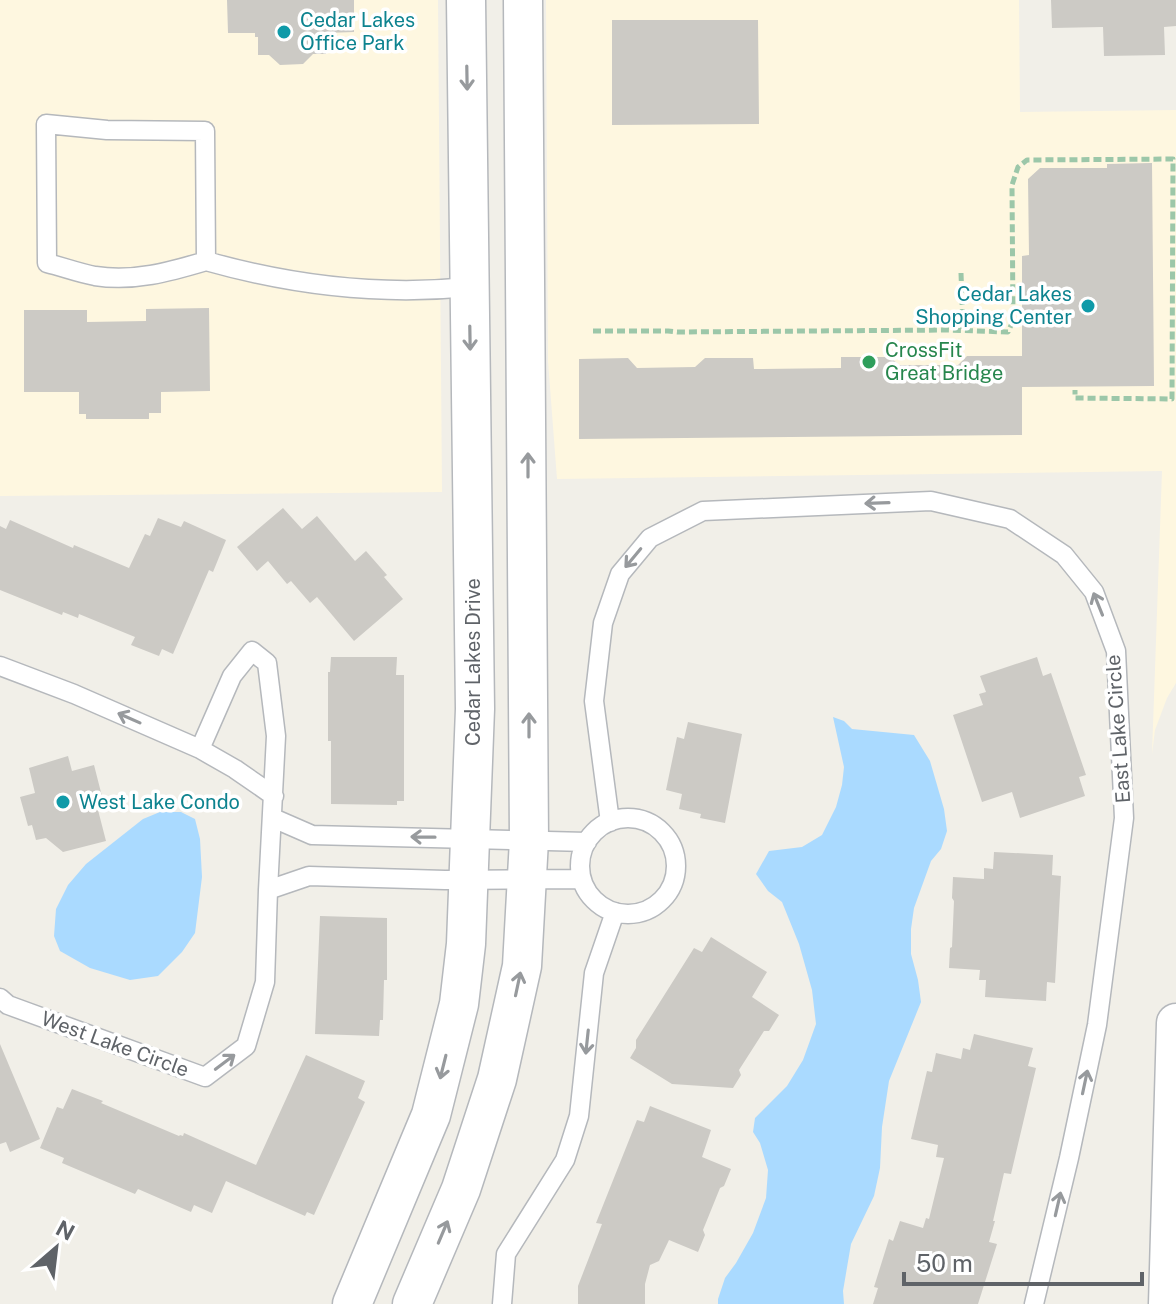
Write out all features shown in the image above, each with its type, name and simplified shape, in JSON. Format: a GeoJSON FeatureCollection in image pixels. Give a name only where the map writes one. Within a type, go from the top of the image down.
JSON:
{"type":"FeatureCollection","features":[{"type":"Feature","properties":{"kind":"street","name":"Cedar Lakes Drive"},"geometry":{"type":"LineString","coordinates":[[352,1304],[431,1115],[459,1004],[466,944],[475,709],[466,0]]}},
{"type":"Feature","properties":{"kind":"street"},"geometry":{"type":"LineString","coordinates":[[412,1304],[461,1189],[497,1079],[522,966],[529,840],[523,0]]}},
{"type":"Feature","properties":{"kind":"street"},"geometry":{"type":"LineString","coordinates":[[1168,1304],[1176,1023]]}},
{"type":"Feature","properties":{"kind":"lane"},"geometry":{"type":"LineString","coordinates":[[206,261],[205,131],[107,130],[46,124],[47,263],[95,276],[128,278],[155,275],[206,261],[248,273],[309,284],[391,291],[469,287]]}},
{"type":"Feature","properties":{"kind":"lane","name":"East Lake Circle"},"geometry":{"type":"LineString","coordinates":[[610,822],[594,701],[603,623],[620,574],[650,538],[703,511],[931,501],[1010,519],[1064,555],[1094,592],[1116,651],[1124,818],[1097,1025],[1034,1304]]}},
{"type":"Feature","properties":{"kind":"lane","name":"West Lake Circle"},"geometry":{"type":"LineString","coordinates":[[3,1004],[205,1077],[246,1046],[265,982],[276,736],[267,663],[252,651],[232,676],[200,749]]}},
{"type":"Feature","properties":{"kind":"lane"},"geometry":{"type":"LineString","coordinates":[[0,666],[74,694],[200,749],[274,796]]}},
{"type":"Feature","properties":{"kind":"lane"},"geometry":{"type":"LineString","coordinates":[[273,818],[312,835],[587,842]]}},
{"type":"Feature","properties":{"kind":"lane"},"geometry":{"type":"LineString","coordinates":[[626,818],[643,820],[658,828],[669,840],[676,855],[672,888],[662,901],[648,911],[632,915],[615,912],[600,906],[588,894],[580,868],[582,853],[596,830],[610,822],[626,818]]}},
{"type":"Feature","properties":{"kind":"lane"},"geometry":{"type":"LineString","coordinates":[[268,890],[309,876],[582,879]]}},
{"type":"Feature","properties":{"kind":"lane"},"geometry":{"type":"LineString","coordinates":[[502,1304],[506,1254],[565,1160],[579,1116],[594,973],[615,912]]}},
{"type":"Feature","properties":{"kind":"path"},"geometry":{"type":"LineString","coordinates":[[593,331],[1008,332],[1013,321],[1012,185],[1018,167],[1027,160],[1173,159],[1172,399],[1075,398],[1075,390]]}},
{"type":"Feature","properties":{"kind":"path"},"geometry":{"type":"LineString","coordinates":[[961,273],[963,330]]}},
{"type":"Feature","properties":{"kind":"shaded area"},"geometry":{"type":"Polygon","coordinates":[[[0,0],[438,0],[442,492],[0,496],[0,0]]]}},
{"type":"Feature","properties":{"kind":"shaded area"},"geometry":{"type":"Polygon","coordinates":[[[546,0],[1019,0],[1020,112],[1176,110],[1176,683],[1155,730],[1152,754],[1162,471],[557,479],[548,361],[546,0]]]}},
{"type":"Feature","properties":{"kind":"water"},"geometry":{"type":"Polygon","coordinates":[[[833,717],[844,721],[852,729],[914,735],[930,761],[947,831],[941,849],[931,861],[914,908],[911,954],[921,1002],[889,1081],[880,1168],[874,1196],[851,1244],[843,1291],[844,1304],[718,1304],[725,1278],[753,1233],[766,1198],[768,1170],[760,1143],[753,1132],[755,1118],[787,1086],[803,1060],[816,1024],[812,990],[799,944],[782,902],[768,891],[756,874],[769,851],[802,847],[822,835],[836,807],[844,767],[833,717]]]}},
{"type":"Feature","properties":{"kind":"water"},"geometry":{"type":"Polygon","coordinates":[[[160,812],[181,812],[195,819],[200,839],[202,877],[195,933],[182,952],[158,976],[130,980],[90,968],[60,951],[54,936],[56,909],[68,885],[86,864],[143,819],[160,812]]]}},
{"type":"Feature","properties":{"kind":"building","name":"Cedar Lakes Office Park"},"geometry":{"type":"Polygon","coordinates":[[[227,0],[354,0],[354,32],[325,33],[326,54],[313,54],[303,64],[280,65],[269,55],[258,55],[258,37],[255,33],[228,33],[227,0]]]}},
{"type":"Feature","properties":{"kind":"building"},"geometry":{"type":"Polygon","coordinates":[[[1051,0],[1176,0],[1176,26],[1164,27],[1165,55],[1104,56],[1103,27],[1052,28],[1051,0]]]}},
{"type":"Feature","properties":{"kind":"building"},"geometry":{"type":"Polygon","coordinates":[[[612,20],[758,20],[759,124],[612,125],[612,20]]]}},
{"type":"Feature","properties":{"kind":"building","name":"Cedar Lakes Shopping Center"},"geometry":{"type":"Polygon","coordinates":[[[1152,163],[1154,386],[1022,387],[1022,435],[579,439],[579,359],[628,358],[637,368],[695,367],[705,358],[753,358],[754,369],[841,368],[841,357],[890,357],[899,365],[958,365],[967,356],[1022,356],[1022,256],[1029,255],[1028,179],[1040,168],[1107,168],[1107,164],[1152,163]]]}},
{"type":"Feature","properties":{"kind":"building"},"geometry":{"type":"Polygon","coordinates":[[[209,308],[210,391],[161,392],[161,413],[149,413],[149,419],[86,419],[86,414],[79,414],[79,392],[24,392],[24,310],[87,310],[87,322],[146,321],[146,309],[209,308]]]}},
{"type":"Feature","properties":{"kind":"building"},"geometry":{"type":"Polygon","coordinates":[[[283,508],[302,529],[317,516],[355,561],[366,551],[403,599],[354,641],[317,597],[310,603],[291,581],[287,584],[268,561],[257,571],[237,547],[283,508]]]}},
{"type":"Feature","properties":{"kind":"building"},"geometry":{"type":"Polygon","coordinates":[[[158,518],[181,527],[184,521],[226,540],[213,572],[209,570],[173,654],[162,649],[159,656],[131,645],[135,637],[79,614],[78,618],[63,612],[62,615],[0,590],[0,526],[6,529],[10,520],[73,548],[74,545],[129,568],[145,534],[150,536],[158,518]]]}},
{"type":"Feature","properties":{"kind":"building"},"geometry":{"type":"Polygon","coordinates":[[[331,657],[397,657],[396,675],[404,675],[404,801],[397,801],[397,805],[331,804],[328,672],[331,657]]]}},
{"type":"Feature","properties":{"kind":"building"},"geometry":{"type":"Polygon","coordinates":[[[1037,657],[1043,676],[1051,673],[1086,775],[1079,777],[1085,796],[1020,818],[1012,792],[982,802],[953,715],[983,705],[979,694],[986,692],[980,676],[1037,657]]]}},
{"type":"Feature","properties":{"kind":"building"},"geometry":{"type":"Polygon","coordinates":[[[688,722],[742,734],[725,823],[700,818],[701,814],[679,809],[682,794],[666,790],[677,737],[684,739],[688,722]]]}},
{"type":"Feature","properties":{"kind":"building","name":"West Lake Condo"},"geometry":{"type":"Polygon","coordinates":[[[68,756],[72,771],[94,765],[105,808],[98,810],[106,841],[63,852],[46,838],[36,840],[32,825],[28,826],[20,797],[35,793],[29,768],[68,756]]]}},
{"type":"Feature","properties":{"kind":"building"},"geometry":{"type":"Polygon","coordinates":[[[994,852],[1053,855],[1052,875],[1061,876],[1055,983],[1047,982],[1046,1001],[985,997],[986,980],[979,980],[980,970],[949,968],[953,877],[984,879],[984,868],[993,869],[994,852]]]}},
{"type":"Feature","properties":{"kind":"building"},"geometry":{"type":"Polygon","coordinates":[[[320,916],[387,918],[387,980],[384,980],[383,1020],[380,1020],[379,1036],[315,1034],[320,916]]]}},
{"type":"Feature","properties":{"kind":"building"},"geometry":{"type":"Polygon","coordinates":[[[711,937],[767,972],[752,997],[779,1015],[769,1031],[764,1031],[739,1070],[741,1075],[733,1088],[672,1084],[630,1058],[636,1048],[636,1040],[694,948],[702,952],[711,937]]]}},
{"type":"Feature","properties":{"kind":"building"},"geometry":{"type":"Polygon","coordinates":[[[974,1034],[1033,1048],[1028,1066],[1036,1068],[1011,1174],[1004,1173],[989,1242],[997,1244],[978,1304],[873,1304],[878,1288],[874,1287],[889,1239],[893,1241],[900,1221],[923,1228],[926,1218],[929,1219],[944,1158],[936,1157],[938,1145],[911,1139],[927,1071],[932,1072],[936,1053],[961,1059],[963,1048],[970,1050],[974,1034]]]}},
{"type":"Feature","properties":{"kind":"building"},"geometry":{"type":"Polygon","coordinates":[[[0,1044],[40,1139],[10,1152],[6,1142],[0,1144],[0,1044]]]}},
{"type":"Feature","properties":{"kind":"building"},"geometry":{"type":"Polygon","coordinates":[[[306,1055],[365,1081],[358,1098],[365,1102],[314,1215],[307,1212],[305,1216],[226,1181],[212,1213],[194,1205],[191,1212],[138,1189],[135,1194],[62,1163],[64,1158],[40,1148],[57,1107],[63,1109],[72,1089],[179,1136],[184,1133],[256,1165],[306,1055]]]}},
{"type":"Feature","properties":{"kind":"building"},"geometry":{"type":"Polygon","coordinates":[[[650,1106],[711,1130],[702,1157],[731,1169],[703,1230],[705,1235],[698,1252],[669,1240],[659,1261],[650,1265],[645,1284],[645,1304],[578,1304],[578,1286],[602,1224],[596,1223],[637,1120],[644,1122],[650,1106]]]}},
{"type":"Feature","properties":{"kind":"place","name":"Cedar Lakes Office Park"},"geometry":{"type":"Point","coordinates":[284,32]}},
{"type":"Feature","properties":{"kind":"place","name":"Cedar Lakes Shopping Center"},"geometry":{"type":"Point","coordinates":[1088,306]}},
{"type":"Feature","properties":{"kind":"place","name":"CrossFit Great Bridge"},"geometry":{"type":"Point","coordinates":[869,362]}},
{"type":"Feature","properties":{"kind":"place","name":"West Lake Condo"},"geometry":{"type":"Point","coordinates":[63,802]}}]}
